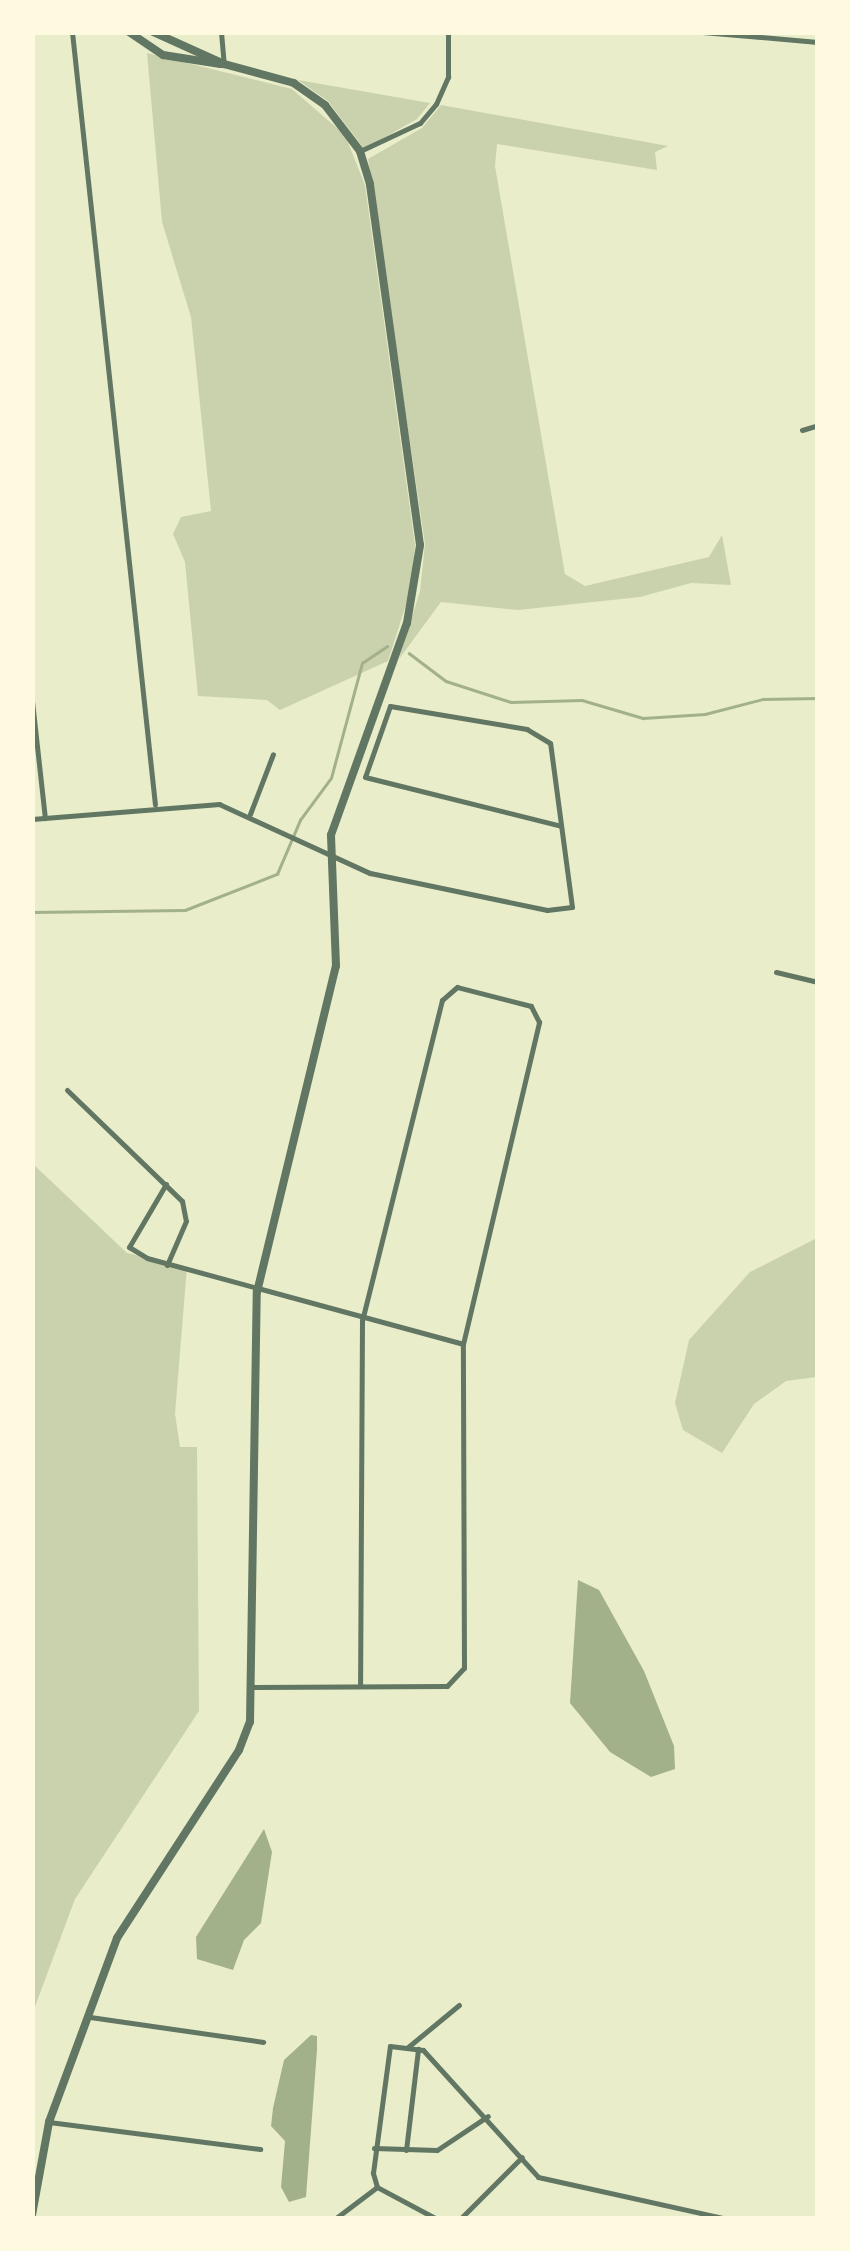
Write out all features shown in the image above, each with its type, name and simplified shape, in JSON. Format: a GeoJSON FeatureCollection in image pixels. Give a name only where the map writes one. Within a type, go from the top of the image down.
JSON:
{"type":"FeatureCollection","features":[{"type":"Feature","properties":{"kind":"street"},"geometry":{"type":"LineString","coordinates":[[72,32],[155,806]]}},
{"type":"Feature","properties":{"kind":"street"},"geometry":{"type":"LineString","coordinates":[[32,2215],[49,2122],[86,2017],[128,1916],[248,1733],[252,1687],[251,1377],[257,1292],[336,966],[329,854],[341,798],[407,623],[420,545],[370,184],[360,152],[325,105],[294,84],[224,64],[163,54],[129,32]]}},
{"type":"Feature","properties":{"kind":"street"},"geometry":{"type":"LineString","coordinates":[[152,32],[224,64]]}},
{"type":"Feature","properties":{"kind":"street"},"geometry":{"type":"LineString","coordinates":[[222,32],[224,64]]}},
{"type":"Feature","properties":{"kind":"street"},"geometry":{"type":"LineString","coordinates":[[360,152],[420,124],[436,104],[448,77],[448,32]]}},
{"type":"Feature","properties":{"kind":"street"},"geometry":{"type":"LineString","coordinates":[[702,32],[818,42]]}},
{"type":"Feature","properties":{"kind":"street"},"geometry":{"type":"LineString","coordinates":[[802,430],[818,424]]}},
{"type":"Feature","properties":{"kind":"street"},"geometry":{"type":"LineString","coordinates":[[32,701],[45,818]]}},
{"type":"Feature","properties":{"kind":"street"},"geometry":{"type":"LineString","coordinates":[[32,819],[196,802],[250,814],[370,873],[548,910],[572,908],[550,742],[527,729],[390,706],[365,776],[561,826]]}},
{"type":"Feature","properties":{"kind":"street"},"geometry":{"type":"LineString","coordinates":[[250,814],[273,754]]}},
{"type":"Feature","properties":{"kind":"street"},"geometry":{"type":"LineString","coordinates":[[776,972],[818,982]]}},
{"type":"Feature","properties":{"kind":"street"},"geometry":{"type":"LineString","coordinates":[[252,1687],[447,1686],[459,1680],[463,1344],[540,1022],[531,1006],[457,987],[446,990],[362,1320],[360,1686]]}},
{"type":"Feature","properties":{"kind":"street"},"geometry":{"type":"LineString","coordinates":[[67,1090],[186,1208],[167,1265]]}},
{"type":"Feature","properties":{"kind":"street"},"geometry":{"type":"LineString","coordinates":[[166,1184],[129,1246],[167,1265],[257,1292],[463,1344]]}},
{"type":"Feature","properties":{"kind":"street"},"geometry":{"type":"LineString","coordinates":[[408,2047],[459,2006]]}},
{"type":"Feature","properties":{"kind":"street"},"geometry":{"type":"LineString","coordinates":[[86,2017],[263,2042]]}},
{"type":"Feature","properties":{"kind":"street"},"geometry":{"type":"LineString","coordinates":[[377,2187],[374,2148],[385,2052],[408,2047],[418,2049],[488,2116],[538,2177],[723,2218]]}},
{"type":"Feature","properties":{"kind":"street"},"geometry":{"type":"LineString","coordinates":[[406,2151],[418,2049]]}},
{"type":"Feature","properties":{"kind":"street"},"geometry":{"type":"LineString","coordinates":[[374,2148],[406,2151],[451,2145],[488,2116]]}},
{"type":"Feature","properties":{"kind":"street"},"geometry":{"type":"LineString","coordinates":[[49,2122],[260,2149]]}},
{"type":"Feature","properties":{"kind":"street"},"geometry":{"type":"LineString","coordinates":[[461,2218],[522,2157]]}},
{"type":"Feature","properties":{"kind":"street"},"geometry":{"type":"LineString","coordinates":[[336,2218],[377,2187]]}},
{"type":"Feature","properties":{"kind":"street"},"geometry":{"type":"LineString","coordinates":[[377,2187],[434,2218]]}},
{"type":"Feature","properties":{"kind":"shaded area"},"geometry":{"type":"Polygon","coordinates":[[[147,53],[292,89],[345,135],[365,185],[415,545],[411,589],[388,661],[280,710],[267,700],[198,696],[185,562],[173,534],[181,517],[211,511],[191,317],[162,222],[147,53]]]}},
{"type":"Feature","properties":{"kind":"shaded area"},"geometry":{"type":"Polygon","coordinates":[[[298,80],[430,103],[417,119],[364,149],[328,101],[298,80]]]}},
{"type":"Feature","properties":{"kind":"shaded area"},"geometry":{"type":"Polygon","coordinates":[[[441,105],[668,146],[655,152],[657,170],[497,144],[495,166],[565,574],[585,586],[709,557],[722,535],[731,585],[691,583],[640,597],[518,610],[441,602],[399,659],[420,591],[425,544],[368,159],[422,128],[441,105]]]}},
{"type":"Feature","properties":{"kind":"shaded area"},"geometry":{"type":"Polygon","coordinates":[[[33,1164],[127,1253],[187,1267],[175,1414],[180,1447],[197,1447],[199,1711],[75,1899],[33,2012],[33,1164]]]}},
{"type":"Feature","properties":{"kind":"shaded area"},"geometry":{"type":"Polygon","coordinates":[[[817,1238],[817,1377],[786,1381],[754,1404],[722,1453],[683,1430],[675,1403],[689,1340],[750,1272],[817,1238]]]}},
{"type":"Feature","properties":{"kind":"shaded area"},"geometry":{"type":"Polygon","coordinates":[[[578,1580],[599,1590],[644,1671],[674,1746],[675,1769],[651,1777],[610,1752],[570,1703],[578,1580]]]}},
{"type":"Feature","properties":{"kind":"shaded area"},"geometry":{"type":"Polygon","coordinates":[[[264,1829],[272,1852],[261,1923],[244,1940],[233,1970],[197,1959],[196,1937],[264,1829]]]}},
{"type":"Feature","properties":{"kind":"shaded area"},"geometry":{"type":"Polygon","coordinates":[[[311,2035],[317,2036],[317,2050],[306,2197],[289,2202],[281,2187],[285,2141],[271,2126],[273,2108],[284,2060],[311,2035]]]}},
{"type":"Feature","properties":{"kind":"waterway"},"geometry":{"type":"LineString","coordinates":[[32,912],[185,910],[277,874],[300,820],[331,778],[362,663],[387,646]]}},
{"type":"Feature","properties":{"kind":"waterway"},"geometry":{"type":"LineString","coordinates":[[409,653],[446,681],[511,702],[582,700],[643,718],[705,714],[763,699],[818,698]]}}]}
